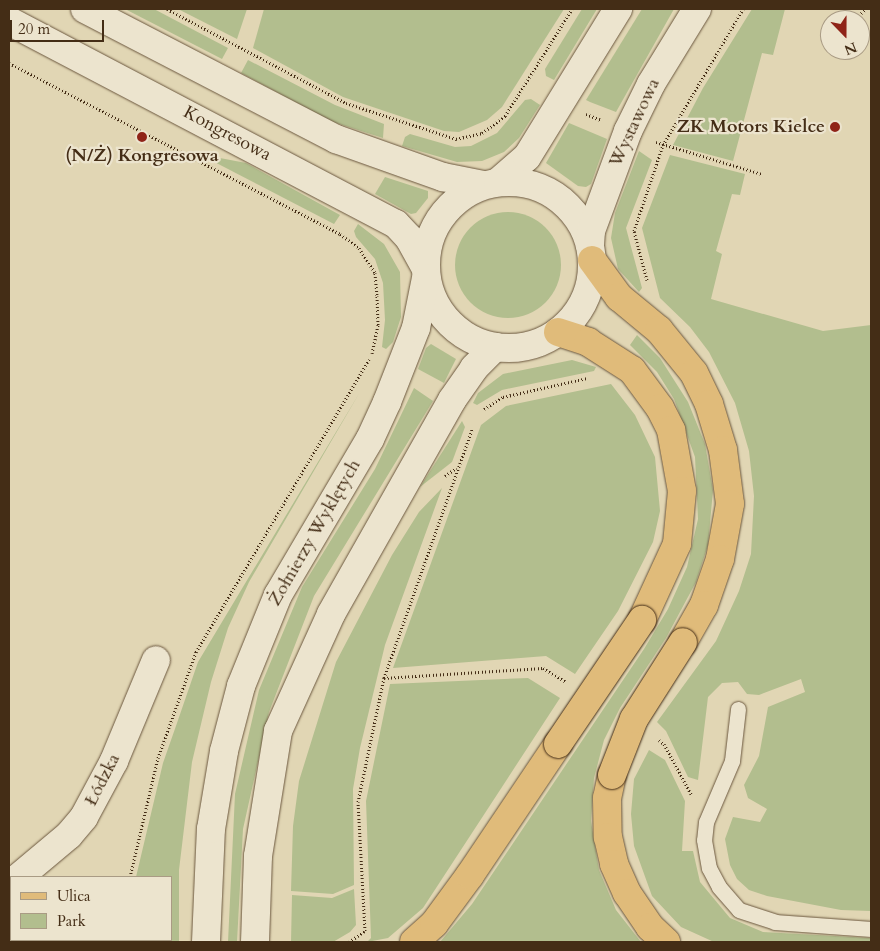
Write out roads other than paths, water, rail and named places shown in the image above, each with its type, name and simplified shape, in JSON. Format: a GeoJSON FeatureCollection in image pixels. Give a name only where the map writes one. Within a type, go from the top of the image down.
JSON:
{"type":"FeatureCollection","features":[{"type":"Feature","properties":{"kind":"main road"},"geometry":{"type":"LineString","coordinates":[[591,252],[619,297],[659,330],[694,373],[709,404],[724,450],[730,504],[720,559],[704,605],[634,719],[612,775],[607,798],[608,837],[614,864],[627,892],[650,927],[666,942]]}},
{"type":"Feature","properties":{"kind":"main road"},"geometry":{"type":"LineString","coordinates":[[414,942],[434,924],[470,875],[642,620],[677,544],[682,491],[671,430],[660,408],[632,370],[588,342],[558,332]]}},
{"type":"Feature","properties":{"kind":"street"},"geometry":{"type":"LineString","coordinates":[[85,9],[336,139],[428,172],[490,184],[532,185],[556,196],[575,214],[591,252],[591,277],[580,308],[558,332],[534,345],[495,347],[474,340],[455,329],[436,306],[426,274],[426,251],[440,218],[452,204],[490,184],[527,157],[618,9]]}},
{"type":"Feature","properties":{"kind":"street","name":"Wystawowa"},"geometry":{"type":"LineString","coordinates":[[591,252],[592,231],[628,131],[651,84],[696,9]]}},
{"type":"Feature","properties":{"kind":"street","name":"Kongresowa"},"geometry":{"type":"LineString","coordinates":[[9,21],[396,224],[410,238],[426,274]]}},
{"type":"Feature","properties":{"kind":"street","name":"Żołnierzy Wyklętych"},"geometry":{"type":"LineString","coordinates":[[206,942],[207,900],[216,793],[241,686],[278,595],[370,438],[387,402],[416,328],[426,274]]}},
{"type":"Feature","properties":{"kind":"street"},"geometry":{"type":"LineString","coordinates":[[255,942],[255,899],[266,791],[278,731],[335,606],[452,400],[474,368],[495,347]]}},
{"type":"Feature","properties":{"kind":"street","name":"Łódzka"},"geometry":{"type":"LineString","coordinates":[[20,876],[69,835],[84,817],[114,761],[156,660]]}},
{"type":"Feature","properties":{"kind":"lane"},"geometry":{"type":"LineString","coordinates":[[738,709],[732,761],[706,822],[704,840],[708,868],[719,887],[739,910],[775,922],[871,929]]}},
{"type":"Feature","properties":{"kind":"place","name":"ZK Motors Kielce"},"geometry":{"type":"Point","coordinates":[835,127]}},
{"type":"Feature","properties":{"kind":"place","name":"(N/Ż) Kongresowa"},"geometry":{"type":"Point","coordinates":[142,137]}}]}
